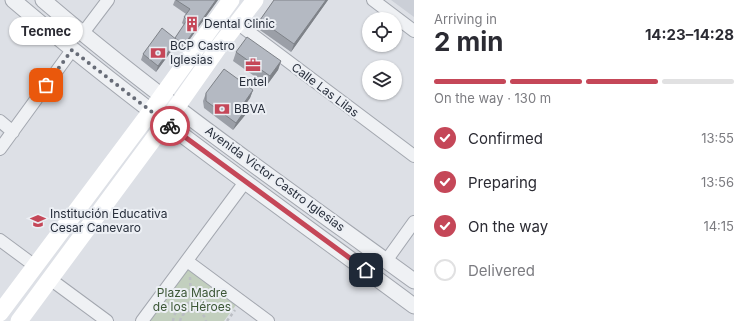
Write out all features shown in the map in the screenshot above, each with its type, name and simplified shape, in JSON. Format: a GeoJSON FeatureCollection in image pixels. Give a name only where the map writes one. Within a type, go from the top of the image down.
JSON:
{"type":"FeatureCollection","features":[{"type":"Feature","properties":{"kind":"main road"},"geometry":{"type":"LineString","coordinates":[[0,313],[151,111],[231,0]]}},
{"type":"Feature","properties":{"kind":"main road"},"geometry":{"type":"LineString","coordinates":[[18,321],[255,0]]}},
{"type":"Feature","properties":{"kind":"street","name":"Avenida Victor Castro Iglesias"},"geometry":{"type":"LineString","coordinates":[[13,0],[72,50],[151,111],[414,306]]}},
{"type":"Feature","properties":{"kind":"street","name":"Avenida Victor Castro Iglesias"},"geometry":{"type":"LineString","coordinates":[[43,0],[82,34],[162,96],[414,281]]}},
{"type":"Feature","properties":{"kind":"street"},"geometry":{"type":"LineString","coordinates":[[82,34],[108,0]]}},
{"type":"Feature","properties":{"kind":"street"},"geometry":{"type":"LineString","coordinates":[[373,0],[414,31]]}},
{"type":"Feature","properties":{"kind":"street","name":"Calle Las Lilas"},"geometry":{"type":"LineString","coordinates":[[237,23],[414,156]]}},
{"type":"Feature","properties":{"kind":"street"},"geometry":{"type":"LineString","coordinates":[[0,149],[72,50]]}},
{"type":"Feature","properties":{"kind":"street"},"geometry":{"type":"LineString","coordinates":[[0,121],[13,132]]}},
{"type":"Feature","properties":{"kind":"street"},"geometry":{"type":"LineString","coordinates":[[142,321],[245,182]]}},
{"type":"Feature","properties":{"kind":"street"},"geometry":{"type":"LineString","coordinates":[[386,261],[414,222]]}},
{"type":"Feature","properties":{"kind":"street"},"geometry":{"type":"LineString","coordinates":[[0,240],[35,266]]}},
{"type":"Feature","properties":{"kind":"street"},"geometry":{"type":"LineString","coordinates":[[187,261],[268,321]]}},
{"type":"Feature","properties":{"kind":"street"},"geometry":{"type":"LineString","coordinates":[[50,279],[107,321]]}},
{"type":"Feature","properties":{"kind":"path"},"geometry":{"type":"LineString","coordinates":[[191,302],[190,273],[196,277]]}},
{"type":"Feature","properties":{"kind":"path"},"geometry":{"type":"LineString","coordinates":[[160,297],[183,315]]}},
{"type":"Feature","properties":{"kind":"path"},"geometry":{"type":"LineString","coordinates":[[173,321],[177,310],[191,302],[237,307]]}},
{"type":"Feature","properties":{"kind":"path"},"geometry":{"type":"LineString","coordinates":[[201,312],[207,303]]}},
{"type":"Feature","properties":{"kind":"path"},"geometry":{"type":"LineString","coordinates":[[180,321],[185,312],[192,310],[201,312],[206,321]]}},
{"type":"Feature","properties":{"kind":"shaded area"},"geometry":{"type":"Polygon","coordinates":[[[391,0],[414,0],[414,17],[391,0]]]}},
{"type":"Feature","properties":{"kind":"green space","name":"Plaza Madre de los Héroes"},"geometry":{"type":"Polygon","coordinates":[[[188,269],[236,305],[224,321],[150,321],[188,269]]]}},
{"type":"Feature","properties":{"kind":"building"},"geometry":{"type":"Polygon","coordinates":[[[176,0],[216,0],[184,45],[175,38],[187,20],[184,17],[190,9],[176,0]]]}},
{"type":"Feature","properties":{"kind":"building"},"geometry":{"type":"Polygon","coordinates":[[[274,0],[326,0],[294,44],[260,20],[274,0]]]}},
{"type":"Feature","properties":{"kind":"building","name":"BCP Castro Iglesias"},"geometry":{"type":"Polygon","coordinates":[[[162,28],[177,40],[158,66],[143,54],[162,28]]]}},
{"type":"Feature","properties":{"kind":"building"},"geometry":{"type":"Polygon","coordinates":[[[247,37],[281,61],[270,76],[236,52],[247,37]]]}},
{"type":"Feature","properties":{"kind":"building"},"geometry":{"type":"Polygon","coordinates":[[[224,69],[253,90],[244,103],[248,106],[236,123],[206,101],[206,93],[224,69]]]}},
{"type":"Feature","properties":{"kind":"way so far"},"geometry":{"type":"LineString","coordinates":[[46,85],[72,50],[170,126]]}},
{"type":"Feature","properties":{"kind":"place","name":"Dental Clinic"},"geometry":{"type":"Point","coordinates":[192,24]}},
{"type":"Feature","properties":{"kind":"place","name":"BCP Castro Iglesias"},"geometry":{"type":"Point","coordinates":[158,53]}},
{"type":"Feature","properties":{"kind":"place","name":"Entel"},"geometry":{"type":"Point","coordinates":[253,65]}},
{"type":"Feature","properties":{"kind":"place","name":"Tecmec"},"geometry":{"type":"Point","coordinates":[46,85]}},
{"type":"Feature","properties":{"kind":"place","name":"BBVA"},"geometry":{"type":"Point","coordinates":[222,109]}},
{"type":"Feature","properties":{"kind":"place","name":"Institución Educativa Cesar Canevaro"},"geometry":{"type":"Point","coordinates":[38,221]}},
{"type":"Feature","properties":{"kind":"route"},"geometry":{"type":"LineString","coordinates":[[170,126],[366,270]]}}]}
